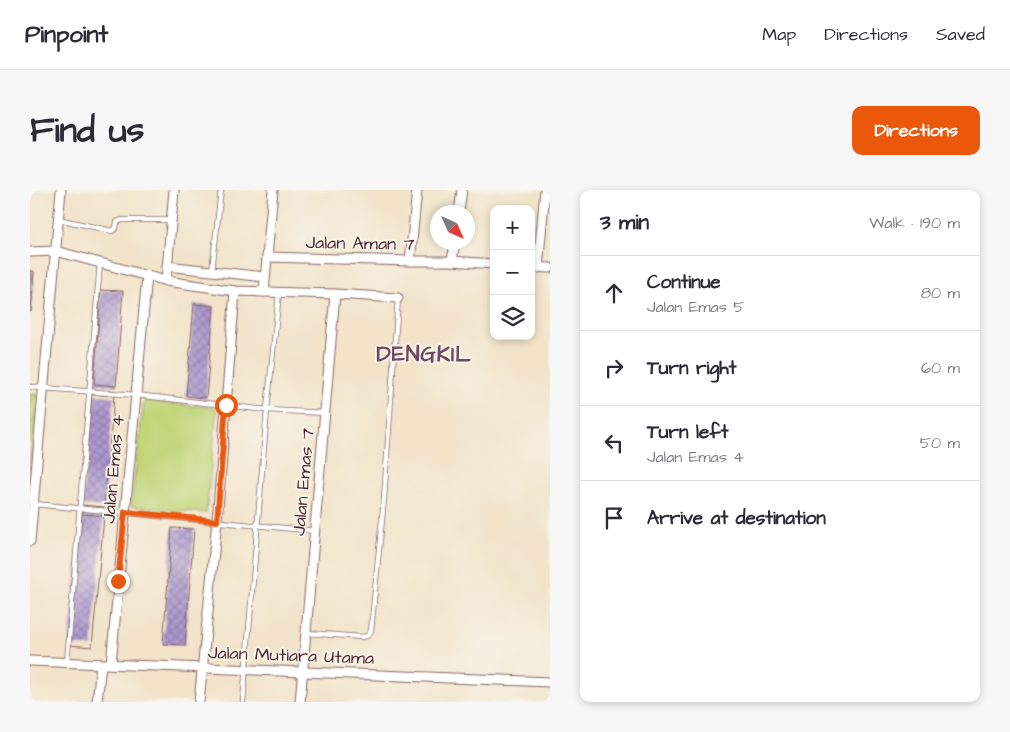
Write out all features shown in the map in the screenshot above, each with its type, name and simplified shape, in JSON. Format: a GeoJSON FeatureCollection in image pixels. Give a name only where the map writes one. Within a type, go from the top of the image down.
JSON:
{"type":"FeatureCollection","features":[{"type":"Feature","properties":{"kind":"street"},"geometry":{"type":"LineString","coordinates":[[30,541],[61,190]]}},
{"type":"Feature","properties":{"kind":"street"},"geometry":{"type":"LineString","coordinates":[[166,281],[174,190]]}},
{"type":"Feature","properties":{"kind":"street"},"geometry":{"type":"LineString","coordinates":[[264,292],[273,190]]}},
{"type":"Feature","properties":{"kind":"street"},"geometry":{"type":"LineString","coordinates":[[410,261],[417,190]]}},
{"type":"Feature","properties":{"kind":"street"},"geometry":{"type":"LineString","coordinates":[[460,205],[462,190]]}},
{"type":"Feature","properties":{"kind":"street"},"geometry":{"type":"LineString","coordinates":[[547,192],[535,267],[550,268]]}},
{"type":"Feature","properties":{"kind":"street"},"geometry":{"type":"LineString","coordinates":[[452,261],[454,250]]}},
{"type":"Feature","properties":{"kind":"street"},"geometry":{"type":"LineString","coordinates":[[30,252],[56,251],[166,281],[236,291],[398,298]]}},
{"type":"Feature","properties":{"kind":"street","name":"Jalan Aman 7"},"geometry":{"type":"LineString","coordinates":[[267,257],[452,261],[490,264]]}},
{"type":"Feature","properties":{"kind":"street"},"geometry":{"type":"LineString","coordinates":[[168,266],[265,277]]}},
{"type":"Feature","properties":{"kind":"street","name":"Jalan Emas 4"},"geometry":{"type":"LineString","coordinates":[[111,664],[147,276]]}},
{"type":"Feature","properties":{"kind":"street"},"geometry":{"type":"LineString","coordinates":[[199,702],[217,521],[236,291]]}},
{"type":"Feature","properties":{"kind":"street","name":"Jalan Emas 7"},"geometry":{"type":"LineString","coordinates":[[300,702],[335,294]]}},
{"type":"Feature","properties":{"kind":"street","name":"Jalan Mutiara Utama"},"geometry":{"type":"LineString","coordinates":[[30,661],[550,682]]}},
{"type":"Feature","properties":{"kind":"street"},"geometry":{"type":"LineString","coordinates":[[97,702],[101,664]]}},
{"type":"Feature","properties":{"kind":"lane"},"geometry":{"type":"LineString","coordinates":[[212,271],[222,190]]}},
{"type":"Feature","properties":{"kind":"lane"},"geometry":{"type":"LineString","coordinates":[[58,219],[112,231],[116,228],[117,222],[122,220],[171,220]]}},
{"type":"Feature","properties":{"kind":"lane"},"geometry":{"type":"LineString","coordinates":[[67,663],[100,263]]}},
{"type":"Feature","properties":{"kind":"lane"},"geometry":{"type":"LineString","coordinates":[[243,702],[267,410],[279,293]]}},
{"type":"Feature","properties":{"kind":"lane"},"geometry":{"type":"LineString","coordinates":[[307,633],[362,637],[367,636],[371,631],[384,499],[398,298]]}},
{"type":"Feature","properties":{"kind":"lane"},"geometry":{"type":"LineString","coordinates":[[30,387],[136,395],[267,410],[325,413]]}},
{"type":"Feature","properties":{"kind":"lane"},"geometry":{"type":"LineString","coordinates":[[32,504],[315,531]]}},
{"type":"Feature","properties":{"kind":"green space"},"geometry":{"type":"Polygon","coordinates":[[[30,394],[37,394],[30,485],[30,394]]]}},
{"type":"Feature","properties":{"kind":"green space"},"geometry":{"type":"Polygon","coordinates":[[[144,401],[217,408],[206,513],[131,506],[144,401]]]}},
{"type":"Feature","properties":{"kind":"building"},"geometry":{"type":"Polygon","coordinates":[[[30,271],[34,271],[31,312],[30,312],[30,271]]]}},
{"type":"Feature","properties":{"kind":"building"},"geometry":{"type":"Polygon","coordinates":[[[101,290],[123,291],[116,386],[94,384],[101,290]]]}},
{"type":"Feature","properties":{"kind":"building"},"geometry":{"type":"Polygon","coordinates":[[[194,304],[214,306],[206,398],[186,396],[194,304]]]}},
{"type":"Feature","properties":{"kind":"building"},"geometry":{"type":"Polygon","coordinates":[[[92,394],[114,396],[104,507],[82,505],[92,394]]]}},
{"type":"Feature","properties":{"kind":"building"},"geometry":{"type":"Polygon","coordinates":[[[82,514],[104,516],[92,647],[69,645],[82,514]]]}},
{"type":"Feature","properties":{"kind":"building"},"geometry":{"type":"Polygon","coordinates":[[[172,528],[194,529],[185,645],[163,644],[172,528]]]}},
{"type":"Feature","properties":{"kind":"district","name":"DENGKIL"},"geometry":{"type":"Point","coordinates":[424,353]}},
{"type":"Feature","properties":{"kind":"route"},"geometry":{"type":"LineString","coordinates":[[118,581],[125,512],[217,521],[226,405]]}}]}
